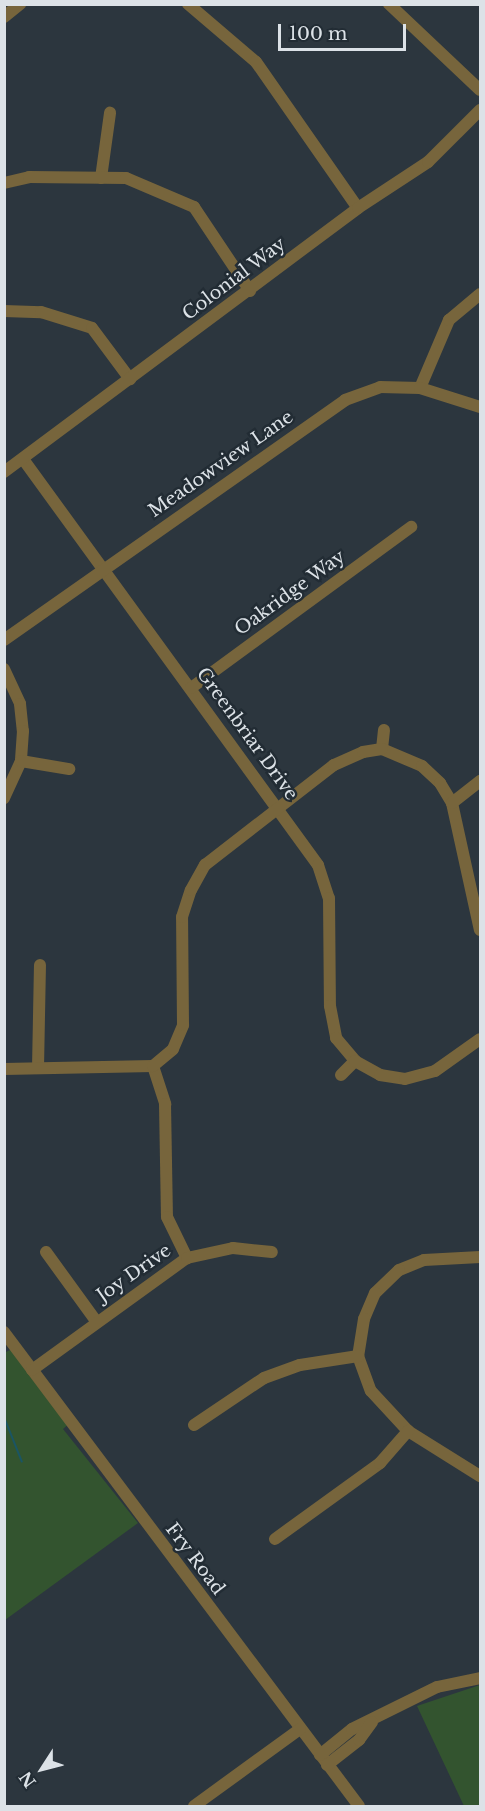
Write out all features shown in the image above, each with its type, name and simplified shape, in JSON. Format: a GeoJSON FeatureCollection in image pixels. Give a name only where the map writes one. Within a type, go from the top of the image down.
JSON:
{"type":"FeatureCollection","features":[{"type":"Feature","properties":{"kind":"street"},"geometry":{"type":"LineString","coordinates":[[4,17],[20,4]]}},
{"type":"Feature","properties":{"kind":"street"},"geometry":{"type":"LineString","coordinates":[[188,4],[256,62],[358,208]]}},
{"type":"Feature","properties":{"kind":"street"},"geometry":{"type":"LineString","coordinates":[[389,4],[480,90]]}},
{"type":"Feature","properties":{"kind":"street","name":"Colonial Way"},"geometry":{"type":"LineString","coordinates":[[4,472],[250,291],[358,208],[428,162],[480,110]]}},
{"type":"Feature","properties":{"kind":"street"},"geometry":{"type":"LineString","coordinates":[[101,178],[110,113]]}},
{"type":"Feature","properties":{"kind":"street"},"geometry":{"type":"LineString","coordinates":[[4,183],[29,177],[126,178],[194,207],[250,291]]}},
{"type":"Feature","properties":{"kind":"street"},"geometry":{"type":"LineString","coordinates":[[420,388],[448,320],[480,294]]}},
{"type":"Feature","properties":{"kind":"street"},"geometry":{"type":"LineString","coordinates":[[4,311],[41,312],[92,328],[130,379]]}},
{"type":"Feature","properties":{"kind":"street","name":"Meadowview Lane"},"geometry":{"type":"LineString","coordinates":[[4,640],[103,568],[345,400],[380,387],[420,388],[480,407]]}},
{"type":"Feature","properties":{"kind":"street","name":"Greenbriar Drive"},"geometry":{"type":"LineString","coordinates":[[23,459],[318,865],[329,898],[330,1006],[336,1038],[355,1061]]}},
{"type":"Feature","properties":{"kind":"street","name":"Oakridge Way"},"geometry":{"type":"LineString","coordinates":[[191,688],[411,527]]}},
{"type":"Feature","properties":{"kind":"street"},"geometry":{"type":"LineString","coordinates":[[4,669],[20,704],[23,731],[21,761],[4,798]]}},
{"type":"Feature","properties":{"kind":"street"},"geometry":{"type":"LineString","coordinates":[[382,748],[384,730]]}},
{"type":"Feature","properties":{"kind":"street"},"geometry":{"type":"LineString","coordinates":[[4,1069],[153,1066],[173,1049],[183,1025],[182,917],[191,890],[205,865],[218,852],[334,765],[363,752],[382,748],[422,766],[440,783],[452,804],[480,930]]}},
{"type":"Feature","properties":{"kind":"street"},"geometry":{"type":"LineString","coordinates":[[21,761],[69,769]]}},
{"type":"Feature","properties":{"kind":"street"},"geometry":{"type":"LineString","coordinates":[[452,804],[480,781]]}},
{"type":"Feature","properties":{"kind":"street"},"geometry":{"type":"LineString","coordinates":[[38,1068],[40,965]]}},
{"type":"Feature","properties":{"kind":"street"},"geometry":{"type":"LineString","coordinates":[[341,1075],[355,1061],[380,1075],[405,1079],[435,1071],[480,1039]]}},
{"type":"Feature","properties":{"kind":"street"},"geometry":{"type":"LineString","coordinates":[[153,1066],[165,1104],[167,1216],[187,1258]]}},
{"type":"Feature","properties":{"kind":"street","name":"Joy Drive"},"geometry":{"type":"LineString","coordinates":[[32,1370],[96,1321],[187,1258],[233,1248],[272,1252]]}},
{"type":"Feature","properties":{"kind":"street"},"geometry":{"type":"LineString","coordinates":[[46,1252],[96,1321]]}},
{"type":"Feature","properties":{"kind":"street"},"geometry":{"type":"LineString","coordinates":[[479,1471],[408,1431],[371,1390],[358,1356],[364,1319],[375,1293],[399,1270],[424,1260],[480,1257]]}},
{"type":"Feature","properties":{"kind":"street","name":"Fry Road"},"geometry":{"type":"LineString","coordinates":[[4,1332],[359,1806]]}},
{"type":"Feature","properties":{"kind":"street"},"geometry":{"type":"LineString","coordinates":[[194,1425],[264,1378],[300,1365],[358,1356]]}},
{"type":"Feature","properties":{"kind":"street"},"geometry":{"type":"LineString","coordinates":[[275,1539],[380,1463],[408,1431]]}},
{"type":"Feature","properties":{"kind":"street"},"geometry":{"type":"LineString","coordinates":[[324,1760],[358,1740],[372,1721],[437,1687],[480,1678]]}},
{"type":"Feature","properties":{"kind":"street"},"geometry":{"type":"LineString","coordinates":[[194,1806],[300,1729]]}},
{"type":"Feature","properties":{"kind":"green space"},"geometry":{"type":"Polygon","coordinates":[[[16,1347],[71,1422],[63,1429],[138,1523],[5,1620],[4,1353],[16,1347]]]}},
{"type":"Feature","properties":{"kind":"green space"},"geometry":{"type":"Polygon","coordinates":[[[480,1685],[480,1806],[464,1806],[417,1706],[480,1685]]]}},
{"type":"Feature","properties":{"kind":"waterway"},"geometry":{"type":"LineString","coordinates":[[4,1417],[22,1462]]}}]}
